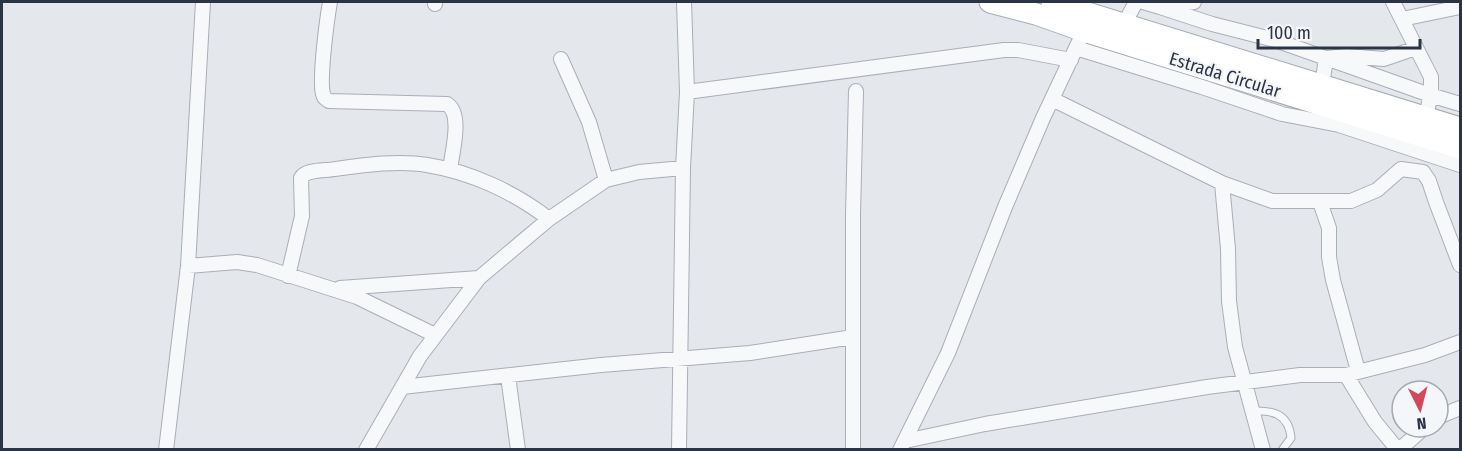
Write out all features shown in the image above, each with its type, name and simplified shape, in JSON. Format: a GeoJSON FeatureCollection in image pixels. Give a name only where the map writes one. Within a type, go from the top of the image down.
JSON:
{"type":"FeatureCollection","features":[{"type":"Feature","properties":{"kind":"main road","name":"Estrada Circular"},"geometry":{"type":"LineString","coordinates":[[990,2],[1036,14],[1077,46],[1224,84],[1426,146],[1461,148]]}},
{"type":"Feature","properties":{"kind":"main road","name":"Estrada Circular"},"geometry":{"type":"LineString","coordinates":[[1052,2],[1461,128]]}},
{"type":"Feature","properties":{"kind":"street"},"geometry":{"type":"LineString","coordinates":[[166,450],[188,266],[203,2]]}},
{"type":"Feature","properties":{"kind":"street"},"geometry":{"type":"LineString","coordinates":[[330,2],[322,90],[325,99],[329,101],[447,104],[452,107],[456,118],[450,170]]}},
{"type":"Feature","properties":{"kind":"street"},"geometry":{"type":"LineString","coordinates":[[680,450],[683,168],[687,92],[684,2]]}},
{"type":"Feature","properties":{"kind":"street"},"geometry":{"type":"LineString","coordinates":[[1124,24],[1136,2]]}},
{"type":"Feature","properties":{"kind":"street"},"geometry":{"type":"LineString","coordinates":[[1143,2],[1212,24],[1275,40],[1461,104]]}},
{"type":"Feature","properties":{"kind":"street"},"geometry":{"type":"LineString","coordinates":[[1160,7],[1194,2]]}},
{"type":"Feature","properties":{"kind":"street"},"geometry":{"type":"LineString","coordinates":[[1393,2],[1431,77],[1426,118]]}},
{"type":"Feature","properties":{"kind":"street"},"geometry":{"type":"LineString","coordinates":[[1402,19],[1461,7]]}},
{"type":"Feature","properties":{"kind":"street"},"geometry":{"type":"LineString","coordinates":[[687,92],[1004,50],[1077,46],[1005,207],[948,353],[902,445]]}},
{"type":"Feature","properties":{"kind":"street"},"geometry":{"type":"LineString","coordinates":[[1326,58],[1347,56],[1384,59],[1416,48]]}},
{"type":"Feature","properties":{"kind":"street"},"geometry":{"type":"LineString","coordinates":[[1322,86],[1326,58]]}},
{"type":"Feature","properties":{"kind":"street"},"geometry":{"type":"LineString","coordinates":[[561,59],[589,123],[606,180]]}},
{"type":"Feature","properties":{"kind":"street"},"geometry":{"type":"LineString","coordinates":[[854,450],[853,215],[856,91]]}},
{"type":"Feature","properties":{"kind":"street"},"geometry":{"type":"LineString","coordinates":[[1052,99],[1222,183],[1272,201],[1351,201],[1377,190],[1426,146],[1461,165]]}},
{"type":"Feature","properties":{"kind":"street"},"geometry":{"type":"LineString","coordinates":[[288,276],[302,216],[301,178],[303,174],[356,166],[427,164],[450,170],[505,191],[525,201],[549,219]]}},
{"type":"Feature","properties":{"kind":"street"},"geometry":{"type":"LineString","coordinates":[[366,450],[420,356],[478,278],[549,219],[606,180],[639,172],[683,168]]}},
{"type":"Feature","properties":{"kind":"street"},"geometry":{"type":"LineString","coordinates":[[1401,169],[1423,172],[1429,181],[1461,265]]}},
{"type":"Feature","properties":{"kind":"street"},"geometry":{"type":"LineString","coordinates":[[1222,183],[1234,347],[1263,450]]}},
{"type":"Feature","properties":{"kind":"street"},"geometry":{"type":"LineString","coordinates":[[1320,202],[1329,228],[1329,256],[1352,373],[1375,422],[1398,450],[1411,439]]}},
{"type":"Feature","properties":{"kind":"street"},"geometry":{"type":"LineString","coordinates":[[188,266],[237,262],[257,265],[335,289],[435,335]]}},
{"type":"Feature","properties":{"kind":"street"},"geometry":{"type":"LineString","coordinates":[[335,289],[478,278]]}},
{"type":"Feature","properties":{"kind":"street"},"geometry":{"type":"LineString","coordinates":[[402,387],[601,365],[750,353],[854,337]]}},
{"type":"Feature","properties":{"kind":"street"},"geometry":{"type":"LineString","coordinates":[[902,445],[985,424],[1243,382],[1300,375],[1352,373],[1425,355],[1461,342]]}},
{"type":"Feature","properties":{"kind":"street"},"geometry":{"type":"LineString","coordinates":[[508,376],[519,450]]}},
{"type":"Feature","properties":{"kind":"lane"},"geometry":{"type":"LineString","coordinates":[[1252,411],[1274,412],[1286,420],[1291,438],[1282,450]]}}]}
